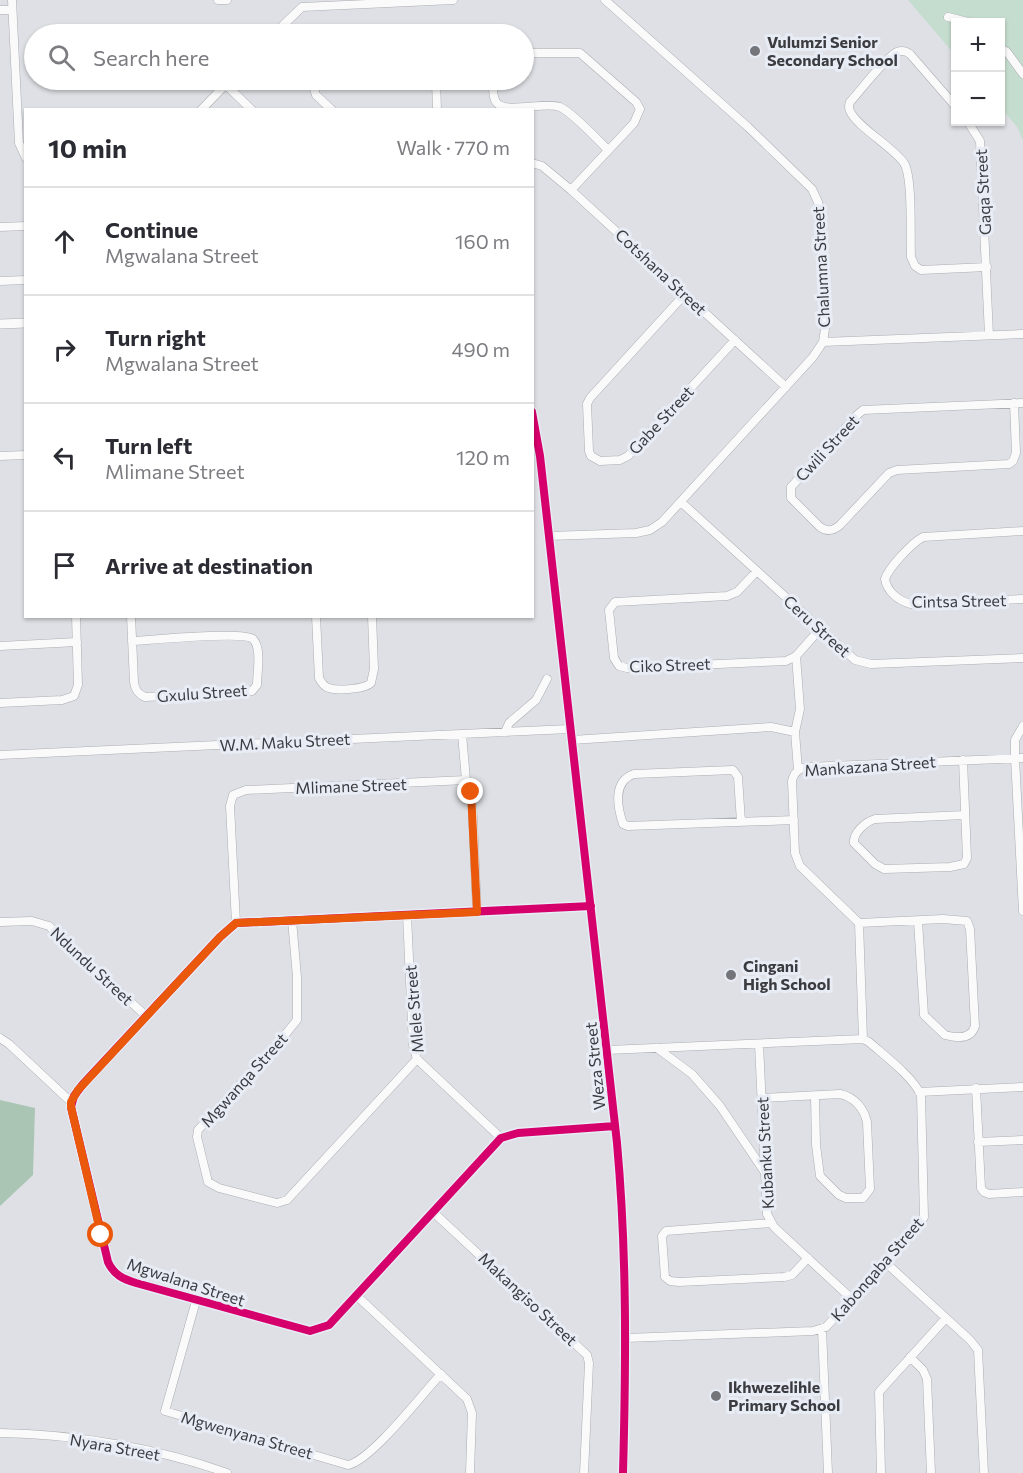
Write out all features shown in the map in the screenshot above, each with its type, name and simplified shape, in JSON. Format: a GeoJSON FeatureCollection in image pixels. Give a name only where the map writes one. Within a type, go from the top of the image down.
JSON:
{"type":"FeatureCollection","features":[{"type":"Feature","properties":{"kind":"street"},"geometry":{"type":"LineString","coordinates":[[12,0],[19,143],[24,154]]}},
{"type":"Feature","properties":{"kind":"street"},"geometry":{"type":"LineString","coordinates":[[218,0],[227,0]]}},
{"type":"Feature","properties":{"kind":"street"},"geometry":{"type":"LineString","coordinates":[[283,24],[302,3],[453,0]]}},
{"type":"Feature","properties":{"kind":"street","name":"Chalumna Street"},"geometry":{"type":"LineString","coordinates":[[549,536],[636,533],[650,530],[662,522],[813,357],[823,342],[825,328],[821,228],[819,206],[814,192],[793,169],[605,0]]}},
{"type":"Feature","properties":{"kind":"street"},"geometry":{"type":"LineString","coordinates":[[0,10],[12,10]]}},
{"type":"Feature","properties":{"kind":"street"},"geometry":{"type":"LineString","coordinates":[[948,17],[952,18]]}},
{"type":"Feature","properties":{"kind":"street"},"geometry":{"type":"LineString","coordinates":[[951,101],[910,54],[899,51],[850,102],[849,108],[855,117],[905,166],[908,182],[911,256],[915,266],[921,270],[987,267]]}},
{"type":"Feature","properties":{"kind":"street"},"geometry":{"type":"LineString","coordinates":[[1005,51],[1023,74]]}},
{"type":"Feature","properties":{"kind":"street"},"geometry":{"type":"LineString","coordinates":[[534,53],[580,53],[636,102],[640,109],[638,118],[571,190]]}},
{"type":"Feature","properties":{"kind":"street"},"geometry":{"type":"LineString","coordinates":[[203,108],[220,90]]}},
{"type":"Feature","properties":{"kind":"street"},"geometry":{"type":"LineString","coordinates":[[234,90],[250,108]]}},
{"type":"Feature","properties":{"kind":"street"},"geometry":{"type":"LineString","coordinates":[[314,90],[316,95],[330,108]]}},
{"type":"Feature","properties":{"kind":"street"},"geometry":{"type":"LineString","coordinates":[[436,90],[437,108]]}},
{"type":"Feature","properties":{"kind":"street"},"geometry":{"type":"LineString","coordinates":[[494,90],[495,99],[499,105],[507,107],[550,105],[561,108],[609,150]]}},
{"type":"Feature","properties":{"kind":"street","name":"Gaqa Street"},"geometry":{"type":"LineString","coordinates":[[971,126],[980,141],[989,335]]}},
{"type":"Feature","properties":{"kind":"street","name":"Cotshana Street"},"geometry":{"type":"LineString","coordinates":[[534,163],[542,166],[571,190],[786,387]]}},
{"type":"Feature","properties":{"kind":"street"},"geometry":{"type":"LineString","coordinates":[[0,227],[24,226]]}},
{"type":"Feature","properties":{"kind":"street"},"geometry":{"type":"LineString","coordinates":[[0,281],[24,280]]}},
{"type":"Feature","properties":{"kind":"street","name":"Gabe Street"},"geometry":{"type":"LineString","coordinates":[[685,294],[589,401],[588,451],[593,459],[620,460],[628,456],[735,340]]}},
{"type":"Feature","properties":{"kind":"street"},"geometry":{"type":"LineString","coordinates":[[0,324],[24,323]]}},
{"type":"Feature","properties":{"kind":"street"},"geometry":{"type":"LineString","coordinates":[[823,342],[1023,334]]}},
{"type":"Feature","properties":{"kind":"street","name":"Cwili Street"},"geometry":{"type":"LineString","coordinates":[[1014,403],[1016,453],[1009,464],[897,470],[889,473],[840,525],[832,530],[820,526],[791,498],[791,487],[861,411],[894,408],[1014,403],[1023,403]]}},
{"type":"Feature","properties":{"kind":"street","name":"Weza Street"},"geometry":{"type":"LineString","coordinates":[[534,434],[549,536],[615,1126],[623,1239],[626,1338],[623,1473]]}},
{"type":"Feature","properties":{"kind":"street"},"geometry":{"type":"LineString","coordinates":[[0,456],[24,455]]}},
{"type":"Feature","properties":{"kind":"street","name":"Ceru Street"},"geometry":{"type":"LineString","coordinates":[[681,502],[849,656],[859,662],[871,664],[1023,658]]}},
{"type":"Feature","properties":{"kind":"street","name":"Cintsa Street"},"geometry":{"type":"LineString","coordinates":[[1023,531],[923,537],[915,542],[889,570],[885,579],[887,587],[900,600],[911,604],[1023,599]]}},
{"type":"Feature","properties":{"kind":"street","name":"Ciko Street"},"geometry":{"type":"LineString","coordinates":[[757,571],[737,592],[727,596],[615,602],[609,609],[614,658],[619,666],[627,668],[778,662],[796,656]]}},
{"type":"Feature","properties":{"kind":"street"},"geometry":{"type":"LineString","coordinates":[[0,703],[66,700],[74,696],[78,685],[76,618]]}},
{"type":"Feature","properties":{"kind":"street","name":"Gxulu Street"},"geometry":{"type":"LineString","coordinates":[[131,618],[132,641],[134,682],[137,692],[145,697],[245,692],[252,691],[258,685],[257,649],[254,641],[249,637],[132,641]]}},
{"type":"Feature","properties":{"kind":"street"},"geometry":{"type":"LineString","coordinates":[[315,618],[319,678],[322,684],[329,688],[363,688],[371,682],[374,669],[372,618]]}},
{"type":"Feature","properties":{"kind":"street"},"geometry":{"type":"LineString","coordinates":[[798,770],[795,732],[800,709],[796,656],[820,629]]}},
{"type":"Feature","properties":{"kind":"street"},"geometry":{"type":"LineString","coordinates":[[0,646],[77,642]]}},
{"type":"Feature","properties":{"kind":"street"},"geometry":{"type":"LineString","coordinates":[[505,732],[509,723],[536,700],[548,679]]}},
{"type":"Feature","properties":{"kind":"street"},"geometry":{"type":"LineString","coordinates":[[1023,726],[1015,740],[1019,758],[1023,911]]}},
{"type":"Feature","properties":{"kind":"street"},"geometry":{"type":"LineString","coordinates":[[572,740],[771,727],[795,732]]}},
{"type":"Feature","properties":{"kind":"street","name":"W.M. Maku Street"},"geometry":{"type":"LineString","coordinates":[[0,755],[570,729]]}},
{"type":"Feature","properties":{"kind":"street"},"geometry":{"type":"LineString","coordinates":[[462,734],[466,780],[472,796],[477,912]]}},
{"type":"Feature","properties":{"kind":"street","name":"Mankazana Street"},"geometry":{"type":"LineString","coordinates":[[859,923],[800,866],[795,853],[792,781],[794,774],[808,767],[1019,758]]}},
{"type":"Feature","properties":{"kind":"street"},"geometry":{"type":"LineString","coordinates":[[963,760],[967,858],[964,864],[884,869],[875,864],[854,843],[855,835],[865,824],[875,819],[965,815]]}},
{"type":"Feature","properties":{"kind":"street"},"geometry":{"type":"LineString","coordinates":[[741,822],[738,777],[733,770],[634,774],[626,777],[620,783],[618,790],[620,813],[623,824],[628,826],[741,822],[794,820]]}},
{"type":"Feature","properties":{"kind":"street","name":"Mlimane Street"},"geometry":{"type":"LineString","coordinates":[[236,923],[230,806],[231,799],[237,792],[466,780]]}},
{"type":"Feature","properties":{"kind":"street"},"geometry":{"type":"LineString","coordinates":[[0,1038],[71,1102],[83,1084],[228,928],[236,923],[591,906]]}},
{"type":"Feature","properties":{"kind":"street","name":"Mlele Street"},"geometry":{"type":"LineString","coordinates":[[407,915],[413,1045],[417,1059],[501,1138]]}},
{"type":"Feature","properties":{"kind":"street","name":"Mgwanqa Street"},"geometry":{"type":"LineString","coordinates":[[292,920],[297,977],[297,1020],[198,1130],[197,1137],[208,1182],[219,1188],[277,1203],[287,1200],[417,1059]]}},
{"type":"Feature","properties":{"kind":"street"},"geometry":{"type":"LineString","coordinates":[[863,1039],[859,923],[918,921],[964,920],[969,924],[975,1026],[972,1033],[968,1036],[945,1035],[924,1015],[918,921]]}},
{"type":"Feature","properties":{"kind":"street","name":"Ndundu Street"},"geometry":{"type":"LineString","coordinates":[[0,922],[32,921],[49,926],[146,1016]]}},
{"type":"Feature","properties":{"kind":"street"},"geometry":{"type":"LineString","coordinates":[[608,1050],[863,1039],[880,1052],[919,1092],[1023,1087]]}},
{"type":"Feature","properties":{"kind":"street","name":"Kubanku Street"},"geometry":{"type":"LineString","coordinates":[[759,1044],[767,1214],[771,1224],[852,1299]]}},
{"type":"Feature","properties":{"kind":"street"},"geometry":{"type":"LineString","coordinates":[[657,1048],[692,1074],[720,1106],[765,1173]]}},
{"type":"Feature","properties":{"kind":"street"},"geometry":{"type":"LineString","coordinates":[[976,1088],[982,1190],[989,1194],[1023,1192]]}},
{"type":"Feature","properties":{"kind":"street","name":"Kabonqaba Street"},"geometry":{"type":"LineString","coordinates":[[626,1338],[822,1329],[830,1324],[921,1224],[925,1214],[919,1092]]}},
{"type":"Feature","properties":{"kind":"street"},"geometry":{"type":"LineString","coordinates":[[762,1098],[815,1096],[844,1095],[857,1104],[864,1111],[867,1122],[870,1189],[863,1198],[846,1198],[839,1195],[819,1176],[815,1096]]}},
{"type":"Feature","properties":{"kind":"street","name":"Mgwalana Street"},"geometry":{"type":"LineString","coordinates":[[71,1102],[92,1197],[111,1268],[127,1281],[310,1331],[328,1325],[357,1296],[501,1138]]}},
{"type":"Feature","properties":{"kind":"street"},"geometry":{"type":"LineString","coordinates":[[501,1138],[518,1134],[615,1126]]}},
{"type":"Feature","properties":{"kind":"street"},"geometry":{"type":"LineString","coordinates":[[978,1142],[1023,1140]]}},
{"type":"Feature","properties":{"kind":"street","name":"Makangiso Street"},"geometry":{"type":"LineString","coordinates":[[433,1212],[586,1353],[589,1363],[584,1473]]}},
{"type":"Feature","properties":{"kind":"street"},"geometry":{"type":"LineString","coordinates":[[771,1224],[666,1231],[662,1236],[665,1277],[670,1281],[679,1282],[784,1277],[792,1275],[808,1258]]}},
{"type":"Feature","properties":{"kind":"street"},"geometry":{"type":"LineString","coordinates":[[885,1262],[974,1344],[978,1353],[984,1473]]}},
{"type":"Feature","properties":{"kind":"street"},"geometry":{"type":"LineString","coordinates":[[357,1296],[460,1391],[471,1406],[470,1473]]}},
{"type":"Feature","properties":{"kind":"street","name":"Mgwenyana Street"},"geometry":{"type":"LineString","coordinates":[[196,1301],[165,1411],[222,1428],[348,1465],[359,1461],[379,1443],[441,1374]]}},
{"type":"Feature","properties":{"kind":"street"},"geometry":{"type":"LineString","coordinates":[[881,1473],[879,1392],[946,1318]]}},
{"type":"Feature","properties":{"kind":"street"},"geometry":{"type":"LineString","coordinates":[[822,1329],[828,1473]]}},
{"type":"Feature","properties":{"kind":"street"},"geometry":{"type":"LineString","coordinates":[[910,1357],[923,1370],[927,1379],[931,1473]]}},
{"type":"Feature","properties":{"kind":"street","name":"Nyara Street"},"geometry":{"type":"LineString","coordinates":[[0,1433],[52,1436],[141,1450],[227,1473]]}},
{"type":"Feature","properties":{"kind":"green space"},"geometry":{"type":"Polygon","coordinates":[[[908,0],[1023,0],[1023,140],[1017,127],[1005,113],[1005,18],[951,18],[951,50],[908,0]]]}},
{"type":"Feature","properties":{"kind":"green space"},"geometry":{"type":"Polygon","coordinates":[[[0,1100],[35,1108],[33,1175],[0,1206],[0,1100]]]}},
{"type":"Feature","properties":{"kind":"cycle path"},"geometry":{"type":"LineString","coordinates":[[534,423],[540,456],[617,1143],[623,1226],[625,1308],[623,1473]]}},
{"type":"Feature","properties":{"kind":"cycle path"},"geometry":{"type":"LineString","coordinates":[[591,906],[236,923],[220,937],[83,1084],[74,1096],[71,1107],[108,1262],[116,1273],[136,1283],[310,1331],[329,1325],[501,1138],[518,1133],[615,1126]]}},
{"type":"Feature","properties":{"kind":"place","name":"Vulumzi Senior Secondary School"},"geometry":{"type":"Point","coordinates":[755,51]}},
{"type":"Feature","properties":{"kind":"place","name":"Cingani High School"},"geometry":{"type":"Point","coordinates":[731,975]}},
{"type":"Feature","properties":{"kind":"place","name":"Ikhwezelihle Primary School"},"geometry":{"type":"Point","coordinates":[716,1396]}},
{"type":"Feature","properties":{"kind":"route"},"geometry":{"type":"LineString","coordinates":[[101,1235],[71,1107],[71,1102],[78,1090],[228,928],[236,923],[477,912],[471,792]]}}]}
